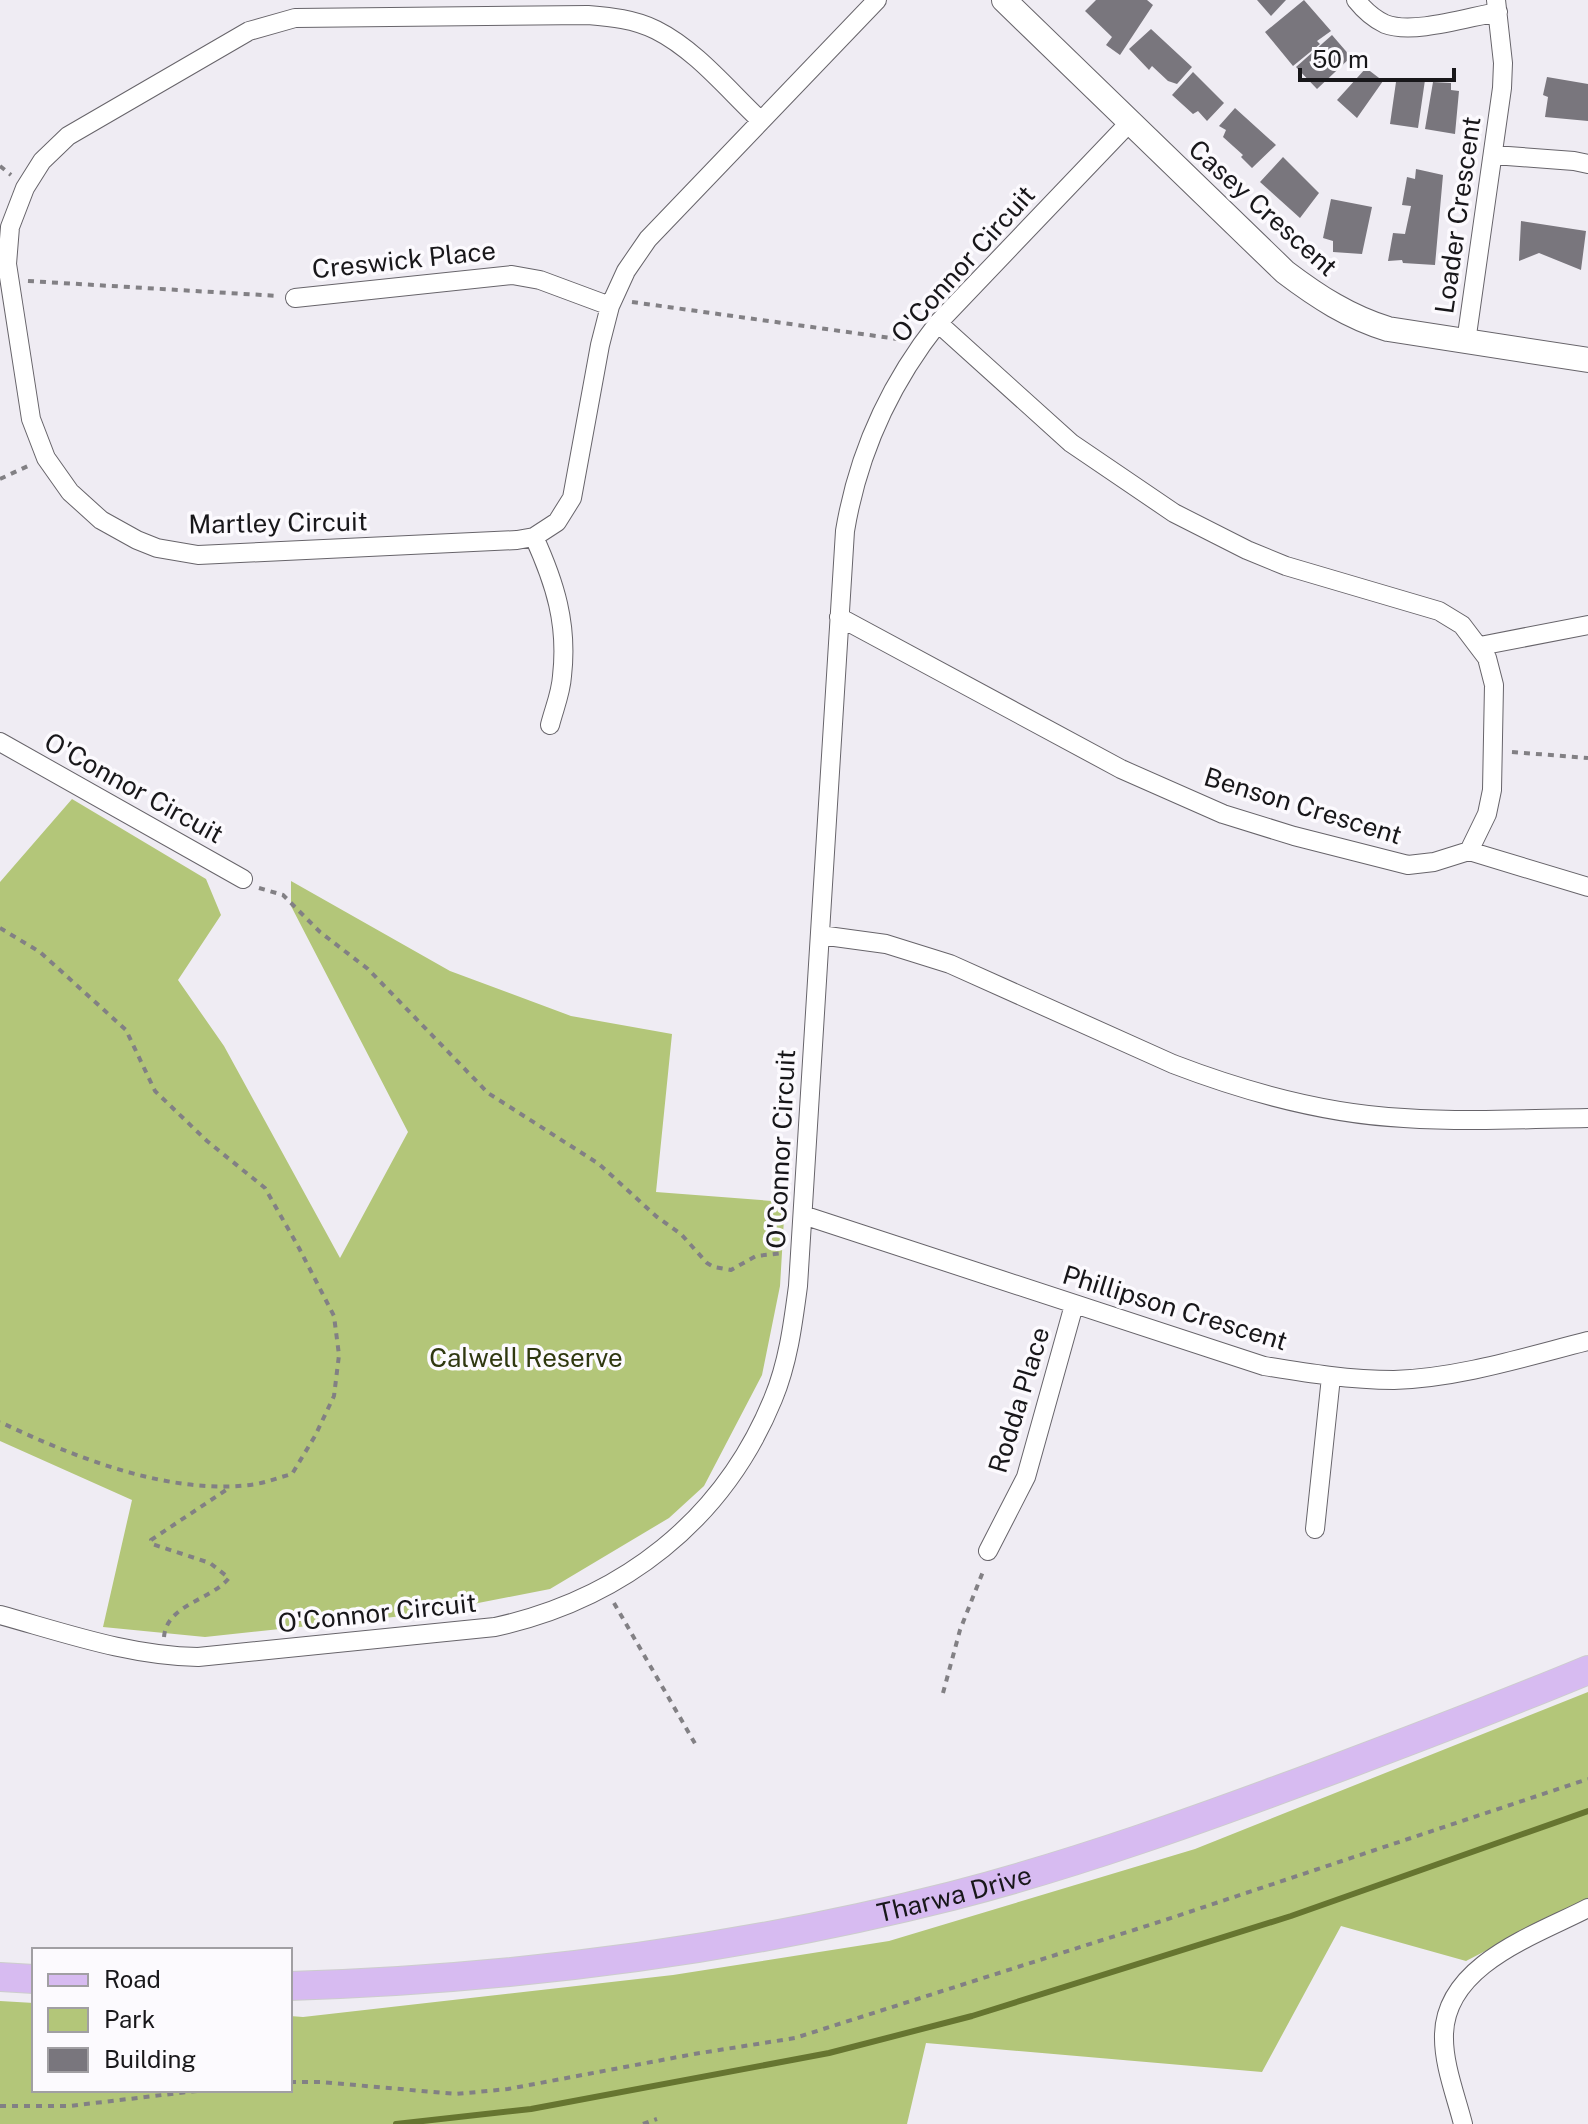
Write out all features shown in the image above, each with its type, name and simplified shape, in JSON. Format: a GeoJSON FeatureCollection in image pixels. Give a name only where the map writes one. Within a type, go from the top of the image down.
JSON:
{"type":"FeatureCollection","features":[{"type":"Feature","properties":{"kind":"main road","name":"Tharwa Drive"},"geometry":{"type":"LineString","coordinates":[[292,1986],[396,1983],[556,1969],[755,1939],[952,1896],[1183,1826],[1588,1670]]}},
{"type":"Feature","properties":{"kind":"main road"},"geometry":{"type":"LineString","coordinates":[[0,1977],[32,1979]]}},
{"type":"Feature","properties":{"kind":"street"},"geometry":{"type":"LineString","coordinates":[[550,725],[562,678],[564,629],[554,581],[534,537],[557,522],[572,498],[600,345],[612,301],[626,271],[648,239],[877,0]]}},
{"type":"Feature","properties":{"kind":"street","name":"Casey Crescent"},"geometry":{"type":"LineString","coordinates":[[1004,0],[1285,272],[1323,301],[1365,322],[1388,329],[1588,360]]}},
{"type":"Feature","properties":{"kind":"street"},"geometry":{"type":"LineString","coordinates":[[1356,0],[1368,14],[1387,25],[1408,28],[1497,6]]}},
{"type":"Feature","properties":{"kind":"street","name":"Loader Crescent"},"geometry":{"type":"LineString","coordinates":[[1466,342],[1503,76],[1497,6]]}},
{"type":"Feature","properties":{"kind":"street","name":"Martley Circuit"},"geometry":{"type":"LineString","coordinates":[[534,537],[198,555],[157,548],[101,520],[70,492],[46,458],[31,419],[7,264],[10,227],[22,192],[42,161],[68,136],[249,31],[295,18],[588,15],[622,18],[654,29],[683,47],[761,121]]}},
{"type":"Feature","properties":{"kind":"street","name":"O'Connor Circuit"},"geometry":{"type":"LineString","coordinates":[[0,1615],[130,1651],[198,1657],[495,1627],[578,1602],[629,1574],[675,1540],[715,1498],[748,1450],[773,1398],[791,1343],[803,1215],[845,531],[865,447],[889,395],[938,323],[1130,122]]}},
{"type":"Feature","properties":{"kind":"street"},"geometry":{"type":"LineString","coordinates":[[1494,155],[1588,164]]}},
{"type":"Feature","properties":{"kind":"street","name":"Creswick Place"},"geometry":{"type":"LineString","coordinates":[[295,298],[512,275],[612,301]]}},
{"type":"Feature","properties":{"kind":"street"},"geometry":{"type":"LineString","coordinates":[[938,323],[1071,443],[1174,513],[1286,566],[1439,611],[1462,625],[1480,646],[1494,685],[1492,790],[1487,814],[1469,851],[1588,887]]}},
{"type":"Feature","properties":{"kind":"street","name":"Benson Crescent"},"geometry":{"type":"LineString","coordinates":[[839,617],[1121,769],[1223,814],[1408,865],[1434,862],[1469,851]]}},
{"type":"Feature","properties":{"kind":"street"},"geometry":{"type":"LineString","coordinates":[[1480,646],[1588,625]]}},
{"type":"Feature","properties":{"kind":"street","name":"O'Connor Circuit"},"geometry":{"type":"LineString","coordinates":[[0,742],[243,879]]}},
{"type":"Feature","properties":{"kind":"street"},"geometry":{"type":"LineString","coordinates":[[820,935],[886,944],[950,964],[1173,1064],[1286,1100],[1403,1118],[1588,1118]]}},
{"type":"Feature","properties":{"kind":"street","name":"Phillipson Crescent"},"geometry":{"type":"LineString","coordinates":[[803,1215],[1264,1366],[1331,1377],[1395,1380],[1459,1373],[1588,1341]]}},
{"type":"Feature","properties":{"kind":"street","name":"Rodda Place"},"geometry":{"type":"LineString","coordinates":[[988,1551],[1026,1477],[1074,1305]]}},
{"type":"Feature","properties":{"kind":"street"},"geometry":{"type":"LineString","coordinates":[[1315,1529],[1331,1377]]}},
{"type":"Feature","properties":{"kind":"street"},"geometry":{"type":"LineString","coordinates":[[1463,2124],[1447,2063],[1444,2036],[1445,2022],[1454,1996],[1471,1973],[1494,1957],[1588,1908]]}},
{"type":"Feature","properties":{"kind":"path"},"geometry":{"type":"LineString","coordinates":[[0,166],[7,171]]}},
{"type":"Feature","properties":{"kind":"path"},"geometry":{"type":"LineString","coordinates":[[41,282],[295,298]]}},
{"type":"Feature","properties":{"kind":"path"},"geometry":{"type":"LineString","coordinates":[[612,301],[906,341],[899,352]]}},
{"type":"Feature","properties":{"kind":"path"},"geometry":{"type":"LineString","coordinates":[[0,479],[46,458]]}},
{"type":"Feature","properties":{"kind":"path"},"geometry":{"type":"LineString","coordinates":[[1505,751],[1588,758]]}},
{"type":"Feature","properties":{"kind":"path"},"geometry":{"type":"LineString","coordinates":[[243,879],[265,891],[283,895],[320,932],[368,969],[488,1093],[599,1164],[657,1217],[681,1234],[707,1263],[731,1270],[756,1256],[775,1253]]}},
{"type":"Feature","properties":{"kind":"path"},"geometry":{"type":"LineString","coordinates":[[0,928],[40,952],[126,1030],[155,1091],[207,1141],[265,1188],[334,1316],[339,1355],[334,1396],[292,1474],[256,1484],[179,1483],[131,1472],[46,1444],[0,1422]]}},
{"type":"Feature","properties":{"kind":"path"},"geometry":{"type":"LineString","coordinates":[[785,1266],[786,1253]]}},
{"type":"Feature","properties":{"kind":"path"},"geometry":{"type":"LineString","coordinates":[[165,1628],[172,1615],[219,1589],[229,1578],[210,1563],[152,1544],[151,1540],[188,1518],[226,1490],[228,1485]]}},
{"type":"Feature","properties":{"kind":"path"},"geometry":{"type":"LineString","coordinates":[[943,1693],[960,1630],[982,1577],[988,1551]]}},
{"type":"Feature","properties":{"kind":"path"},"geometry":{"type":"LineString","coordinates":[[622,1615],[697,1747]]}},
{"type":"Feature","properties":{"kind":"path"},"geometry":{"type":"LineString","coordinates":[[292,2082],[456,2094],[508,2089],[663,2059],[795,2038],[1177,1917],[1588,1779]]}},
{"type":"Feature","properties":{"kind":"path"},"geometry":{"type":"LineString","coordinates":[[0,2106],[69,2106],[188,2092]]}},
{"type":"Feature","properties":{"kind":"path"},"geometry":{"type":"LineString","coordinates":[[643,2124],[657,2119]]}},
{"type":"Feature","properties":{"kind":"green space","name":"Calwell Reserve"},"geometry":{"type":"Polygon","coordinates":[[[72,799],[206,879],[221,915],[178,980],[224,1046],[340,1258],[408,1132],[291,906],[291,881],[450,971],[571,1016],[672,1034],[656,1192],[785,1202],[780,1286],[762,1375],[704,1486],[669,1518],[550,1589],[422,1614],[205,1637],[103,1627],[132,1500],[0,1441],[0,882],[72,799]]]}},
{"type":"Feature","properties":{"kind":"green space"},"geometry":{"type":"Polygon","coordinates":[[[1588,1692],[1588,1898],[1466,1961],[1341,1926],[1262,2072],[926,2043],[907,2124],[0,2124],[0,2001],[32,2003],[32,2092],[292,2092],[292,2016],[673,1975],[889,1941],[1195,1849],[1588,1692]]]}},
{"type":"Feature","properties":{"kind":"building"},"geometry":{"type":"Polygon","coordinates":[[[1096,0],[1147,0],[1153,5],[1120,55],[1106,45],[1112,37],[1085,11],[1096,0]]]}},
{"type":"Feature","properties":{"kind":"building"},"geometry":{"type":"Polygon","coordinates":[[[1257,0],[1286,0],[1271,16],[1257,0]]]}},
{"type":"Feature","properties":{"kind":"building"},"geometry":{"type":"Polygon","coordinates":[[[1304,0],[1331,31],[1293,66],[1265,32],[1304,0]]]}},
{"type":"Feature","properties":{"kind":"building"},"geometry":{"type":"Polygon","coordinates":[[[1151,29],[1192,67],[1177,84],[1168,81],[1152,66],[1149,70],[1129,49],[1151,29]]]}},
{"type":"Feature","properties":{"kind":"building"},"geometry":{"type":"Polygon","coordinates":[[[1332,35],[1351,57],[1317,89],[1296,67],[1332,35]]]}},
{"type":"Feature","properties":{"kind":"building"},"geometry":{"type":"Polygon","coordinates":[[[1366,68],[1383,81],[1357,118],[1337,100],[1366,68]]]}},
{"type":"Feature","properties":{"kind":"building"},"geometry":{"type":"Polygon","coordinates":[[[1193,72],[1224,103],[1207,121],[1198,111],[1193,114],[1172,95],[1193,72]]]}},
{"type":"Feature","properties":{"kind":"building"},"geometry":{"type":"Polygon","coordinates":[[[1547,77],[1588,84],[1588,121],[1545,117],[1548,97],[1543,95],[1547,77]]]}},
{"type":"Feature","properties":{"kind":"building"},"geometry":{"type":"Polygon","coordinates":[[[1405,78],[1425,80],[1418,128],[1390,124],[1396,82],[1404,82],[1405,78]]]}},
{"type":"Feature","properties":{"kind":"building"},"geometry":{"type":"Polygon","coordinates":[[[1433,82],[1451,83],[1451,90],[1459,91],[1455,134],[1425,129],[1433,82]]]}},
{"type":"Feature","properties":{"kind":"building"},"geometry":{"type":"Polygon","coordinates":[[[1235,108],[1276,145],[1252,168],[1223,137],[1226,130],[1219,126],[1235,108]]]}},
{"type":"Feature","properties":{"kind":"building"},"geometry":{"type":"Polygon","coordinates":[[[1283,157],[1319,193],[1300,218],[1260,182],[1283,157]]]}},
{"type":"Feature","properties":{"kind":"building"},"geometry":{"type":"Polygon","coordinates":[[[1416,169],[1443,175],[1435,265],[1388,261],[1393,233],[1405,234],[1411,206],[1402,205],[1407,177],[1415,179],[1416,169]]]}},
{"type":"Feature","properties":{"kind":"building"},"geometry":{"type":"Polygon","coordinates":[[[1331,199],[1372,207],[1362,254],[1333,252],[1333,241],[1323,238],[1331,199]]]}},
{"type":"Feature","properties":{"kind":"building"},"geometry":{"type":"Polygon","coordinates":[[[1521,221],[1586,231],[1581,270],[1539,253],[1519,261],[1521,221]]]}},
{"type":"Feature","properties":{"kind":"waterway"},"geometry":{"type":"LineString","coordinates":[[396,2124],[531,2109],[829,2053],[972,2016],[1291,1916],[1588,1811]]}}]}
